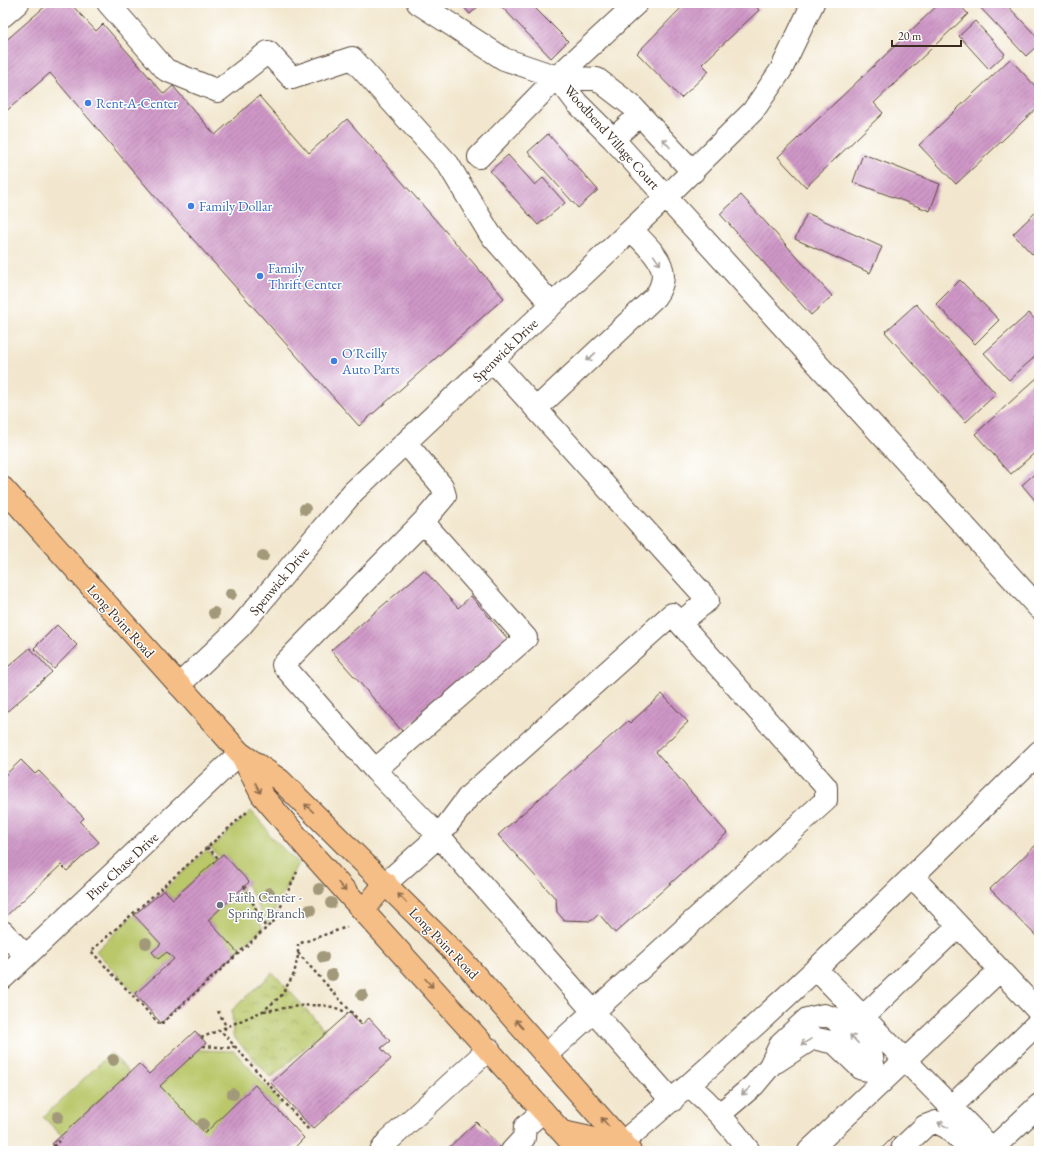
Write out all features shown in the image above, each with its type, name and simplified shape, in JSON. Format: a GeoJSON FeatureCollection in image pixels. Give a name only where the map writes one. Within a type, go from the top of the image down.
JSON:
{"type":"FeatureCollection","features":[{"type":"Feature","properties":{"kind":"main road","name":"Long Point Road"},"geometry":{"type":"LineString","coordinates":[[3,488],[240,753],[280,780],[386,883],[462,960],[547,1054],[627,1147]]}},
{"type":"Feature","properties":{"kind":"main road","name":"Long Point Road"},"geometry":{"type":"LineString","coordinates":[[240,753],[262,795],[356,918],[489,1049],[579,1151]]}},
{"type":"Feature","properties":{"kind":"main road"},"geometry":{"type":"LineString","coordinates":[[356,918],[386,883]]}},
{"type":"Feature","properties":{"kind":"main road"},"geometry":{"type":"LineString","coordinates":[[562,1132],[595,1139],[611,1149],[627,1147]]}},
{"type":"Feature","properties":{"kind":"street"},"geometry":{"type":"LineString","coordinates":[[3,16],[18,3]]}},
{"type":"Feature","properties":{"kind":"street"},"geometry":{"type":"LineString","coordinates":[[108,3],[166,70],[218,91],[268,52],[292,78],[352,58],[448,164],[490,234],[552,305]]}},
{"type":"Feature","properties":{"kind":"street","name":"Woodbend Village Court"},"geometry":{"type":"LineString","coordinates":[[418,3],[504,59],[557,77],[597,79],[631,105],[693,172]]}},
{"type":"Feature","properties":{"kind":"street"},"geometry":{"type":"LineString","coordinates":[[479,158],[557,77],[637,3]]}},
{"type":"Feature","properties":{"kind":"street","name":"Spenwick Drive"},"geometry":{"type":"LineString","coordinates":[[179,685],[240,627],[353,492],[693,172],[753,111],[781,70],[812,3]]}},
{"type":"Feature","properties":{"kind":"street","name":"Woodbend Village Court"},"geometry":{"type":"LineString","coordinates":[[557,77],[577,103],[613,139],[1039,608]]}},
{"type":"Feature","properties":{"kind":"street"},"geometry":{"type":"LineString","coordinates":[[613,139],[640,114]]}},
{"type":"Feature","properties":{"kind":"street"},"geometry":{"type":"LineString","coordinates":[[536,408],[655,297],[661,288],[664,280],[663,270],[658,260],[632,230]]}},
{"type":"Feature","properties":{"kind":"street"},"geometry":{"type":"LineString","coordinates":[[493,361],[708,600],[680,623]]}},
{"type":"Feature","properties":{"kind":"street"},"geometry":{"type":"LineString","coordinates":[[406,443],[442,486],[445,496],[423,522],[283,665],[375,770],[439,836],[672,1101]]}},
{"type":"Feature","properties":{"kind":"street"},"geometry":{"type":"LineString","coordinates":[[375,770],[526,638],[423,522]]}},
{"type":"Feature","properties":{"kind":"street"},"geometry":{"type":"LineString","coordinates":[[386,883],[439,836],[469,796],[672,614],[826,787],[826,800],[547,1054]]}},
{"type":"Feature","properties":{"kind":"street"},"geometry":{"type":"LineString","coordinates":[[627,1147],[688,1085],[816,969],[913,877],[1039,752]]}},
{"type":"Feature","properties":{"kind":"street","name":"Pine Chase Drive"},"geometry":{"type":"LineString","coordinates":[[3,978],[240,753]]}},
{"type":"Feature","properties":{"kind":"street"},"geometry":{"type":"LineString","coordinates":[[913,877],[1039,1012]]}},
{"type":"Feature","properties":{"kind":"street"},"geometry":{"type":"LineString","coordinates":[[863,1017],[958,926]]}},
{"type":"Feature","properties":{"kind":"street"},"geometry":{"type":"LineString","coordinates":[[3,932],[26,956]]}},
{"type":"Feature","properties":{"kind":"street"},"geometry":{"type":"LineString","coordinates":[[816,969],[951,1107],[986,1150]]}},
{"type":"Feature","properties":{"kind":"street"},"geometry":{"type":"LineString","coordinates":[[809,1151],[879,1075],[905,1060],[1000,970]]}},
{"type":"Feature","properties":{"kind":"street"},"geometry":{"type":"LineString","coordinates":[[720,1114],[754,1085],[770,1066],[781,1043],[807,1020],[824,1015],[834,1018],[872,1057],[879,1075]]}},
{"type":"Feature","properties":{"kind":"street"},"geometry":{"type":"LineString","coordinates":[[951,1107],[1039,1022]]}},
{"type":"Feature","properties":{"kind":"street"},"geometry":{"type":"LineString","coordinates":[[381,1151],[388,1141],[489,1049]]}},
{"type":"Feature","properties":{"kind":"street"},"geometry":{"type":"LineString","coordinates":[[688,1085],[720,1114],[749,1151]]}},
{"type":"Feature","properties":{"kind":"street"},"geometry":{"type":"LineString","coordinates":[[986,1150],[1039,1105]]}},
{"type":"Feature","properties":{"kind":"street"},"geometry":{"type":"LineString","coordinates":[[512,1151],[524,1138],[525,1127],[543,1111]]}},
{"type":"Feature","properties":{"kind":"street"},"geometry":{"type":"LineString","coordinates":[[903,1147],[925,1126],[936,1122],[986,1150]]}},
{"type":"Feature","properties":{"kind":"path"},"geometry":{"type":"LineString","coordinates":[[252,808],[91,951],[160,1025],[274,921],[299,869]]}},
{"type":"Feature","properties":{"kind":"path"},"geometry":{"type":"LineString","coordinates":[[207,847],[218,858]]}},
{"type":"Feature","properties":{"kind":"path"},"geometry":{"type":"LineString","coordinates":[[244,886],[266,928]]}},
{"type":"Feature","properties":{"kind":"path"},"geometry":{"type":"LineString","coordinates":[[263,1011],[281,996],[291,982],[296,966],[298,944],[356,918]]}},
{"type":"Feature","properties":{"kind":"path"},"geometry":{"type":"LineString","coordinates":[[298,952],[362,1024]]}},
{"type":"Feature","properties":{"kind":"path"},"geometry":{"type":"LineString","coordinates":[[201,1038],[263,1011],[326,1006],[348,1014]]}},
{"type":"Feature","properties":{"kind":"path"},"geometry":{"type":"LineString","coordinates":[[218,1010],[226,1026],[223,1033],[309,1130]]}},
{"type":"Feature","properties":{"kind":"path"},"geometry":{"type":"LineString","coordinates":[[203,1046],[232,1048],[234,1046]]}},
{"type":"Feature","properties":{"kind":"path"},"geometry":{"type":"LineString","coordinates":[[49,1151],[62,1138]]}},
{"type":"Feature","properties":{"kind":"green space"},"geometry":{"type":"Polygon","coordinates":[[[251,811],[266,828],[269,835],[298,863],[267,925],[249,888],[246,885],[249,882],[223,854],[219,857],[211,848],[251,811]]]}},
{"type":"Feature","properties":{"kind":"green space"},"geometry":{"type":"Polygon","coordinates":[[[207,850],[216,860],[173,899],[164,890],[207,850]]]}},
{"type":"Feature","properties":{"kind":"green space"},"geometry":{"type":"Polygon","coordinates":[[[242,888],[263,928],[236,951],[208,920],[242,888]]]}},
{"type":"Feature","properties":{"kind":"green space"},"geometry":{"type":"Polygon","coordinates":[[[134,915],[161,944],[153,952],[158,959],[167,952],[174,959],[135,994],[96,951],[134,915]]]}},
{"type":"Feature","properties":{"kind":"green space"},"geometry":{"type":"Polygon","coordinates":[[[273,973],[325,1030],[271,1078],[233,1036],[232,1010],[273,973]]]}},
{"type":"Feature","properties":{"kind":"green space"},"geometry":{"type":"Polygon","coordinates":[[[198,1050],[234,1051],[281,1103],[276,1108],[255,1085],[205,1133],[160,1086],[198,1050]]]}},
{"type":"Feature","properties":{"kind":"green space"},"geometry":{"type":"Polygon","coordinates":[[[111,1053],[129,1072],[62,1136],[43,1117],[111,1053]]]}},
{"type":"Feature","properties":{"kind":"building"},"geometry":{"type":"Polygon","coordinates":[[[49,3],[70,3],[96,31],[103,24],[164,94],[173,86],[215,135],[259,96],[309,153],[347,119],[504,298],[359,426],[151,192],[50,73],[3,114],[3,43],[49,3]]]}},
{"type":"Feature","properties":{"kind":"building"},"geometry":{"type":"Polygon","coordinates":[[[460,3],[482,3],[470,14],[460,3]]]}},
{"type":"Feature","properties":{"kind":"building"},"geometry":{"type":"Polygon","coordinates":[[[502,3],[530,3],[568,41],[551,58],[500,5],[502,3]]]}},
{"type":"Feature","properties":{"kind":"building"},"geometry":{"type":"Polygon","coordinates":[[[686,3],[753,3],[759,10],[702,64],[709,71],[681,98],[637,53],[686,3]]]}},
{"type":"Feature","properties":{"kind":"building"},"geometry":{"type":"Polygon","coordinates":[[[940,3],[958,3],[968,14],[874,103],[883,113],[806,187],[778,157],[940,3]]]}},
{"type":"Feature","properties":{"kind":"building"},"geometry":{"type":"Polygon","coordinates":[[[976,3],[1005,3],[1039,39],[1039,44],[1026,56],[976,3]]]}},
{"type":"Feature","properties":{"kind":"building"},"geometry":{"type":"Polygon","coordinates":[[[975,21],[1005,54],[989,69],[959,36],[975,21]]]}},
{"type":"Feature","properties":{"kind":"building"},"geometry":{"type":"Polygon","coordinates":[[[1010,59],[1039,90],[1039,106],[956,184],[919,145],[1010,59]]]}},
{"type":"Feature","properties":{"kind":"building"},"geometry":{"type":"Polygon","coordinates":[[[548,134],[598,190],[578,208],[528,152],[548,134]]]}},
{"type":"Feature","properties":{"kind":"building"},"geometry":{"type":"Polygon","coordinates":[[[863,154],[940,184],[930,211],[853,182],[863,154]]]}},
{"type":"Feature","properties":{"kind":"building"},"geometry":{"type":"Polygon","coordinates":[[[508,155],[535,185],[543,178],[565,203],[538,225],[490,171],[508,155]]]}},
{"type":"Feature","properties":{"kind":"building"},"geometry":{"type":"Polygon","coordinates":[[[741,195],[832,296],[811,315],[720,214],[741,195]]]}},
{"type":"Feature","properties":{"kind":"building"},"geometry":{"type":"Polygon","coordinates":[[[1039,209],[1039,246],[1032,254],[1013,234],[1039,209]]]}},
{"type":"Feature","properties":{"kind":"building"},"geometry":{"type":"Polygon","coordinates":[[[807,213],[882,247],[870,273],[795,239],[807,213]]]}},
{"type":"Feature","properties":{"kind":"building"},"geometry":{"type":"Polygon","coordinates":[[[960,280],[999,320],[975,344],[936,304],[960,280]]]}},
{"type":"Feature","properties":{"kind":"building"},"geometry":{"type":"Polygon","coordinates":[[[916,304],[996,394],[966,422],[885,332],[916,304]]]}},
{"type":"Feature","properties":{"kind":"building"},"geometry":{"type":"Polygon","coordinates":[[[1029,313],[1039,324],[1039,353],[1009,380],[984,353],[1029,313]]]}},
{"type":"Feature","properties":{"kind":"building"},"geometry":{"type":"Polygon","coordinates":[[[1039,376],[1039,449],[1011,474],[975,434],[1039,376]]]}},
{"type":"Feature","properties":{"kind":"building"},"geometry":{"type":"Polygon","coordinates":[[[1039,470],[1039,505],[1022,485],[1039,470]]]}},
{"type":"Feature","properties":{"kind":"building"},"geometry":{"type":"Polygon","coordinates":[[[424,570],[458,608],[471,596],[508,639],[402,731],[331,650],[424,570]]]}},
{"type":"Feature","properties":{"kind":"building"},"geometry":{"type":"Polygon","coordinates":[[[57,625],[77,645],[54,669],[34,648],[57,625]]]}},
{"type":"Feature","properties":{"kind":"building"},"geometry":{"type":"Polygon","coordinates":[[[30,648],[52,672],[3,715],[3,671],[30,648]]]}},
{"type":"Feature","properties":{"kind":"building"},"geometry":{"type":"Polygon","coordinates":[[[662,694],[688,722],[656,752],[727,833],[615,933],[599,914],[591,921],[564,920],[557,912],[556,899],[498,835],[628,721],[630,723],[662,694]]]}},
{"type":"Feature","properties":{"kind":"building"},"geometry":{"type":"Polygon","coordinates":[[[21,760],[35,774],[39,771],[84,818],[80,822],[99,842],[67,871],[61,865],[7,915],[3,911],[3,777],[21,760]]]}},
{"type":"Feature","properties":{"kind":"building"},"geometry":{"type":"Polygon","coordinates":[[[1039,842],[1039,939],[990,889],[1039,842]]]}},
{"type":"Feature","properties":{"kind":"building"},"geometry":{"type":"Polygon","coordinates":[[[223,854],[249,882],[208,920],[238,953],[161,1023],[135,994],[174,959],[167,952],[158,959],[152,952],[161,944],[134,915],[164,890],[173,899],[223,854]]]}},
{"type":"Feature","properties":{"kind":"building"},"geometry":{"type":"Polygon","coordinates":[[[350,1012],[361,1025],[369,1018],[390,1041],[381,1048],[391,1059],[313,1129],[271,1083],[350,1012]]]}},
{"type":"Feature","properties":{"kind":"building"},"geometry":{"type":"Polygon","coordinates":[[[195,1031],[206,1043],[160,1086],[205,1133],[255,1085],[304,1138],[291,1151],[59,1151],[52,1144],[139,1064],[149,1074],[195,1031]]]}},
{"type":"Feature","properties":{"kind":"building"},"geometry":{"type":"Polygon","coordinates":[[[476,1122],[502,1149],[500,1151],[445,1151],[476,1122]]]}},
{"type":"Feature","properties":{"kind":"building"},"geometry":{"type":"Polygon","coordinates":[[[893,1137],[907,1151],[879,1151],[893,1137]]]}},
{"type":"Feature","properties":{"kind":"place","name":"Rent-A-Center"},"geometry":{"type":"Point","coordinates":[88,103]}},
{"type":"Feature","properties":{"kind":"place","name":"Family Dollar"},"geometry":{"type":"Point","coordinates":[191,206]}},
{"type":"Feature","properties":{"kind":"place","name":"Family Thrift Center"},"geometry":{"type":"Point","coordinates":[260,276]}},
{"type":"Feature","properties":{"kind":"place","name":"O'Reilly Auto Parts"},"geometry":{"type":"Point","coordinates":[334,361]}},
{"type":"Feature","properties":{"kind":"place","name":"Faith Center - Spring Branch"},"geometry":{"type":"Point","coordinates":[220,905]}}]}
